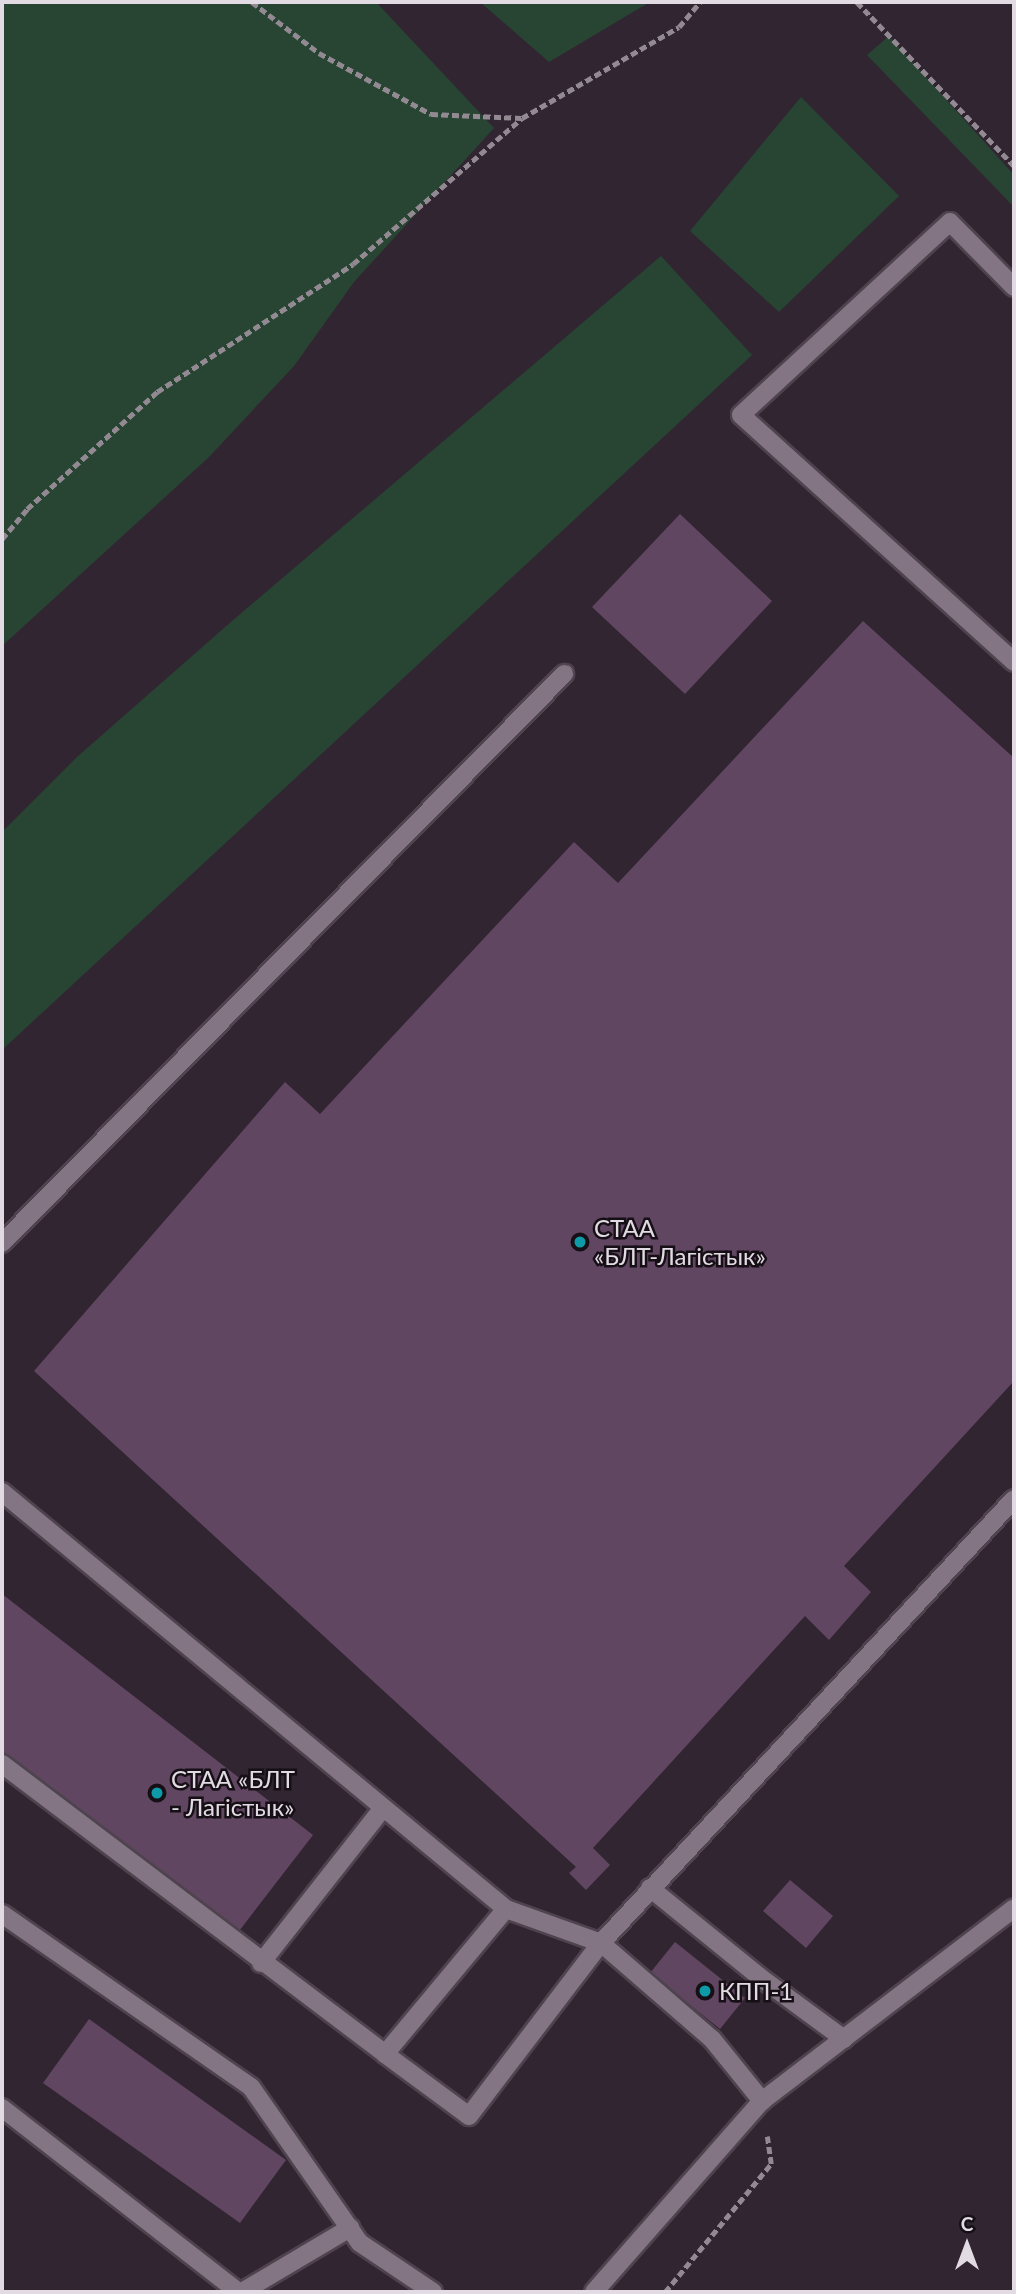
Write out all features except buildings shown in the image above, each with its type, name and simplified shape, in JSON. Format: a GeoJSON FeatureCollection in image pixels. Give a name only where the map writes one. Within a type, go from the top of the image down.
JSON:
{"type":"FeatureCollection","features":[{"type":"Feature","properties":{"kind":"street"},"geometry":{"type":"LineString","coordinates":[[1014,287],[950,222],[741,415],[1014,662]]}},
{"type":"Feature","properties":{"kind":"street"},"geometry":{"type":"LineString","coordinates":[[2,1243],[564,674]]}},
{"type":"Feature","properties":{"kind":"street"},"geometry":{"type":"LineString","coordinates":[[2,1492],[506,1909],[601,1943],[712,2039],[762,2101]]}},
{"type":"Feature","properties":{"kind":"street"},"geometry":{"type":"LineString","coordinates":[[2,1763],[261,1964],[469,2116],[601,1943],[1014,1499]]}},
{"type":"Feature","properties":{"kind":"street"},"geometry":{"type":"LineString","coordinates":[[261,1964],[383,1808]]}},
{"type":"Feature","properties":{"kind":"street"},"geometry":{"type":"LineString","coordinates":[[650,1888],[761,1978],[844,2039]]}},
{"type":"Feature","properties":{"kind":"street"},"geometry":{"type":"LineString","coordinates":[[594,2292],[762,2101],[1014,1908]]}},
{"type":"Feature","properties":{"kind":"street"},"geometry":{"type":"LineString","coordinates":[[385,2054],[506,1909]]}},
{"type":"Feature","properties":{"kind":"street"},"geometry":{"type":"LineString","coordinates":[[2,1914],[251,2087],[360,2243],[433,2292]]}},
{"type":"Feature","properties":{"kind":"street"},"geometry":{"type":"LineString","coordinates":[[2,2108],[240,2292],[350,2228]]}},
{"type":"Feature","properties":{"kind":"path"},"geometry":{"type":"LineString","coordinates":[[252,2],[319,53],[431,114],[522,118]]}},
{"type":"Feature","properties":{"kind":"path"},"geometry":{"type":"LineString","coordinates":[[2,538],[27,509],[157,392],[353,264],[522,118],[679,27],[700,2]]}},
{"type":"Feature","properties":{"kind":"path"},"geometry":{"type":"LineString","coordinates":[[857,2],[1014,166]]}},
{"type":"Feature","properties":{"kind":"path"},"geometry":{"type":"LineString","coordinates":[[664,2292],[771,2164],[762,2101]]}},
{"type":"Feature","properties":{"kind":"green space"},"geometry":{"type":"Polygon","coordinates":[[[2,2],[376,2],[494,128],[354,282],[294,366],[209,457],[2,646],[2,2]]]}},
{"type":"Feature","properties":{"kind":"green space"},"geometry":{"type":"Polygon","coordinates":[[[480,2],[650,2],[549,62],[480,2]]]}},
{"type":"Feature","properties":{"kind":"green space"},"geometry":{"type":"Polygon","coordinates":[[[889,36],[1014,175],[1014,207],[867,55],[889,36]]]}},
{"type":"Feature","properties":{"kind":"green space"},"geometry":{"type":"Polygon","coordinates":[[[801,97],[899,196],[779,312],[690,231],[801,97]]]}},
{"type":"Feature","properties":{"kind":"green space"},"geometry":{"type":"Polygon","coordinates":[[[661,256],[752,355],[2,1050],[2,832],[77,757],[232,621],[661,256]]]}},
{"type":"Feature","properties":{"kind":"place","name":"СТАА «БЛТ-Лагістык»"},"geometry":{"type":"Point","coordinates":[580,1242]}},
{"type":"Feature","properties":{"kind":"place","name":"СТАА «БЛТ - Лагістык»"},"geometry":{"type":"Point","coordinates":[157,1793]}},
{"type":"Feature","properties":{"kind":"place","name":"КПП-1"},"geometry":{"type":"Point","coordinates":[705,1991]}}]}
